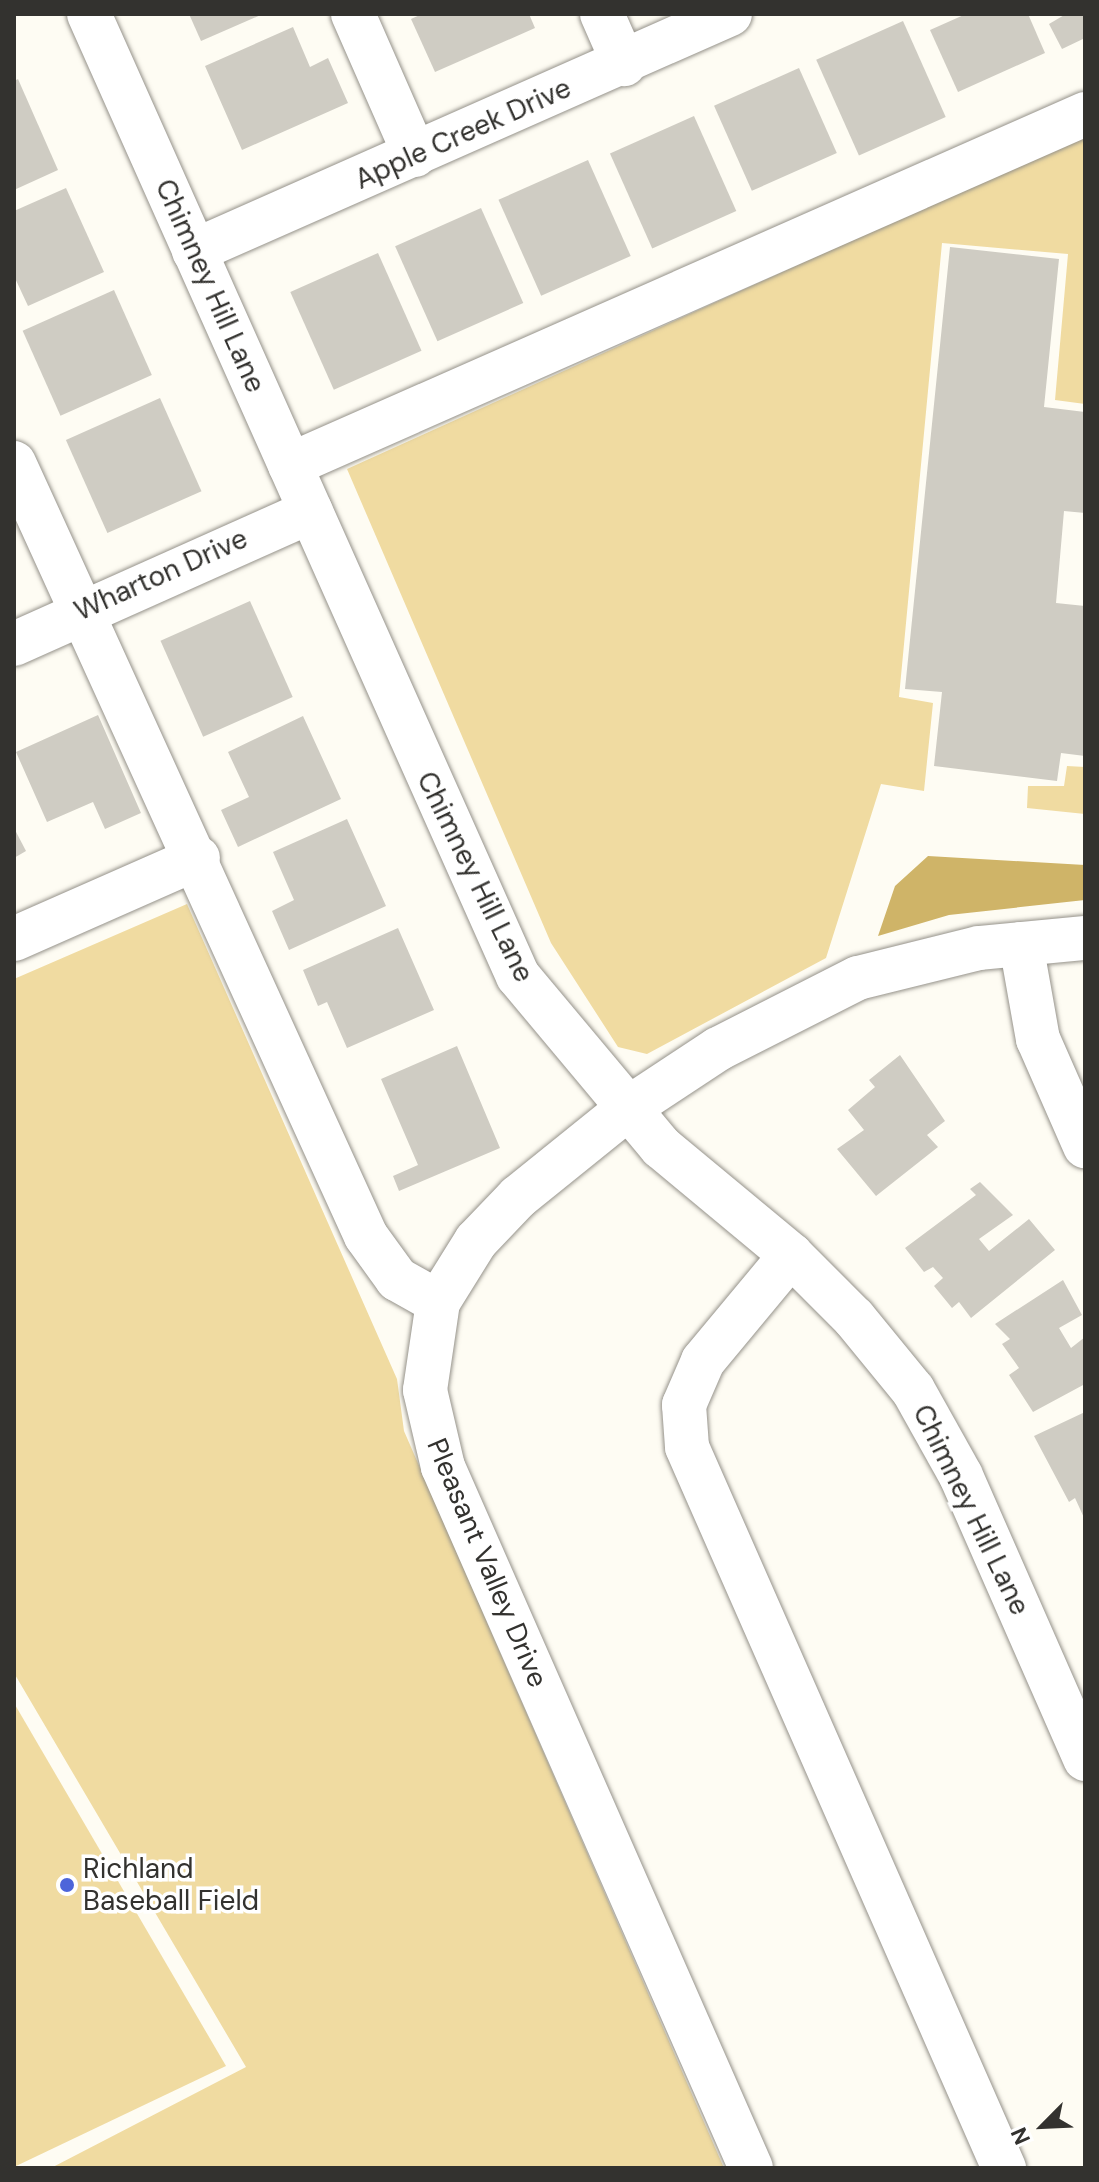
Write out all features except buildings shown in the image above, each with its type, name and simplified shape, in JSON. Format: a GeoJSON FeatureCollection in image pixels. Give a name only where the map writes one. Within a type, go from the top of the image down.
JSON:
{"type":"FeatureCollection","features":[{"type":"Feature","properties":{"kind":"street","name":"Chimney Hill Lane"},"geometry":{"type":"LineString","coordinates":[[89,14],[518,976],[661,1147],[791,1255],[913,1390],[961,1476],[1085,1759]]}},
{"type":"Feature","properties":{"kind":"street"},"geometry":{"type":"LineString","coordinates":[[353,14],[415,155]]}},
{"type":"Feature","properties":{"kind":"street"},"geometry":{"type":"LineString","coordinates":[[602,14],[624,64]]}},
{"type":"Feature","properties":{"kind":"street","name":"Apple Creek Drive"},"geometry":{"type":"LineString","coordinates":[[194,251],[624,64],[730,14]]}},
{"type":"Feature","properties":{"kind":"street"},"geometry":{"type":"LineString","coordinates":[[290,465],[1085,114]]}},
{"type":"Feature","properties":{"kind":"street"},"geometry":{"type":"LineString","coordinates":[[14,463],[79,610],[198,858],[366,1236],[397,1279],[438,1302]]}},
{"type":"Feature","properties":{"kind":"street","name":"Wharton Drive"},"geometry":{"type":"LineString","coordinates":[[14,644],[79,610],[311,511]]}},
{"type":"Feature","properties":{"kind":"street"},"geometry":{"type":"LineString","coordinates":[[14,939],[198,858]]}},
{"type":"Feature","properties":{"kind":"street","name":"Pleasant Valley Drive"},"geometry":{"type":"LineString","coordinates":[[751,2168],[443,1467],[425,1390],[438,1302],[476,1241],[518,1197],[627,1109],[718,1049],[858,978],[979,948],[1085,938]]}},
{"type":"Feature","properties":{"kind":"street"},"geometry":{"type":"LineString","coordinates":[[1021,944],[1038,1039],[1085,1146]]}},
{"type":"Feature","properties":{"kind":"street"},"geometry":{"type":"LineString","coordinates":[[791,1255],[703,1361],[684,1405],[687,1447],[1004,2168]]}},
{"type":"Feature","properties":{"kind":"shaded area"},"geometry":{"type":"Polygon","coordinates":[[[1085,135],[1085,404],[1055,400],[1068,254],[942,243],[899,697],[933,703],[924,791],[881,784],[826,958],[647,1054],[618,1047],[551,943],[347,469],[1085,135]]]}},
{"type":"Feature","properties":{"kind":"shaded area"},"geometry":{"type":"Polygon","coordinates":[[[1067,766],[1085,767],[1085,814],[1027,808],[1028,786],[1064,786],[1067,766]]]}},
{"type":"Feature","properties":{"kind":"shaded area"},"geometry":{"type":"Polygon","coordinates":[[[928,856],[1085,865],[1085,900],[949,915],[878,936],[895,886],[928,856]]]}},
{"type":"Feature","properties":{"kind":"shaded area"},"geometry":{"type":"Polygon","coordinates":[[[187,904],[397,1379],[404,1431],[724,2168],[51,2168],[246,2067],[14,1673],[14,979],[187,904]]]}},
{"type":"Feature","properties":{"kind":"shaded area","name":"Richland Baseball Field"},"geometry":{"type":"Polygon","coordinates":[[[14,1703],[226,2066],[14,2167],[14,1703]]]}},
{"type":"Feature","properties":{"kind":"place","name":"Richland Baseball Field"},"geometry":{"type":"Point","coordinates":[67,1885]}}]}
